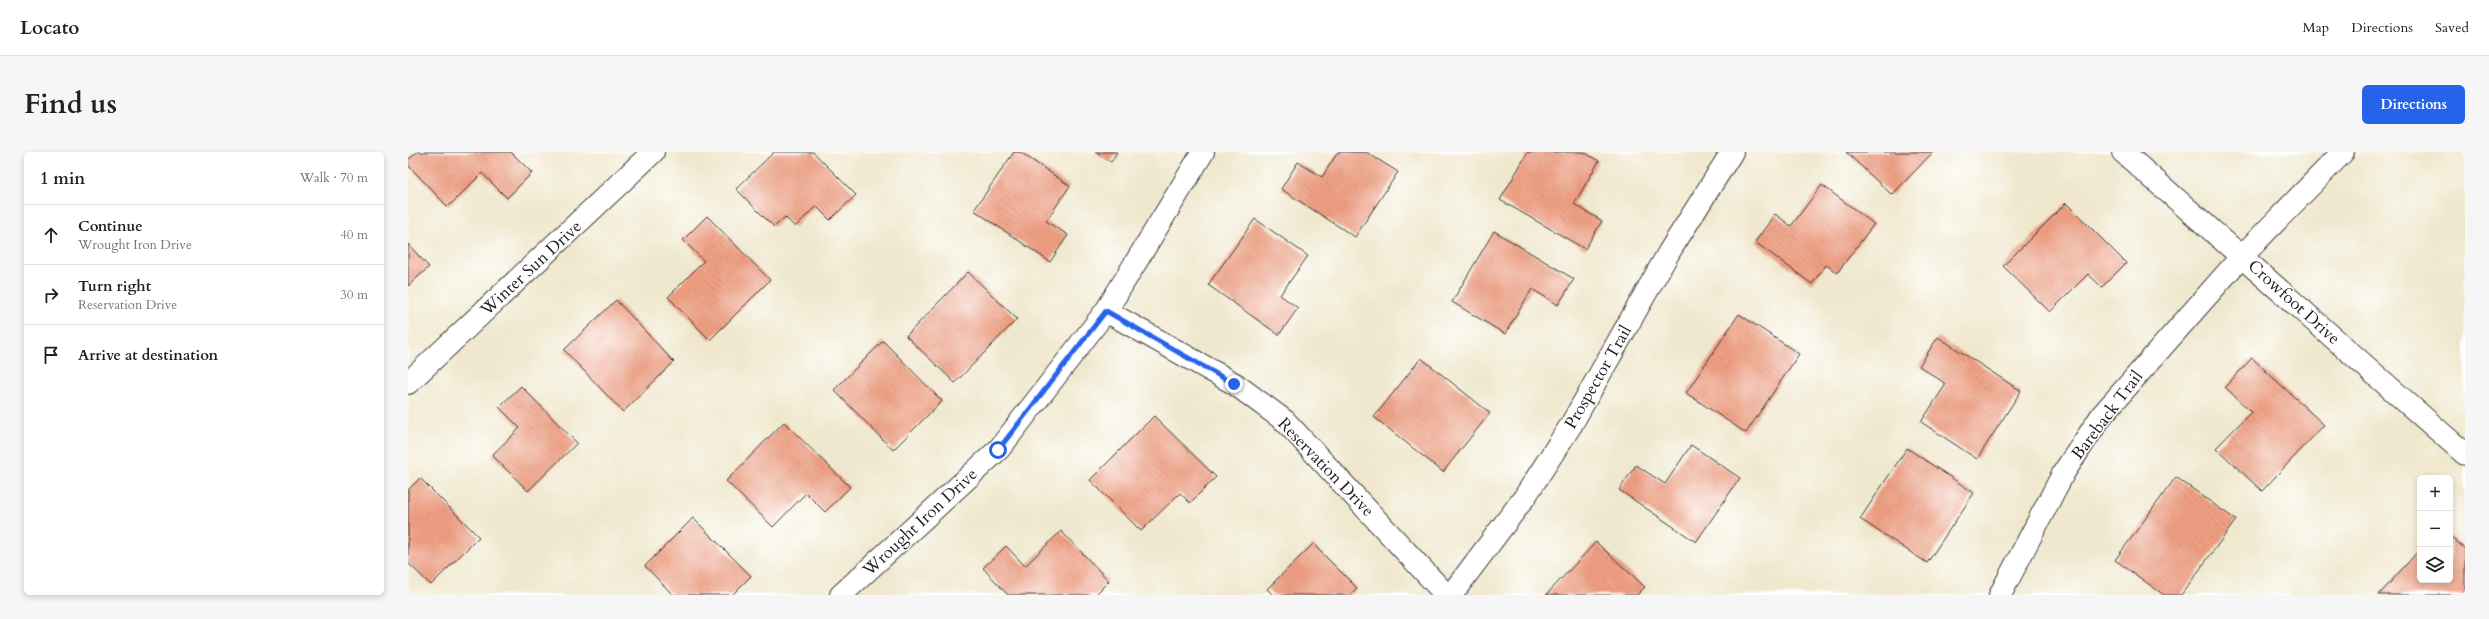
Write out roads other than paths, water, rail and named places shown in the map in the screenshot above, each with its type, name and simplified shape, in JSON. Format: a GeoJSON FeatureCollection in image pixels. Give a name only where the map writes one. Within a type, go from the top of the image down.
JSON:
{"type":"FeatureCollection","features":[{"type":"Feature","properties":{"kind":"street","name":"Winter Sun Drive"},"geometry":{"type":"LineString","coordinates":[[408,383],[653,152]]}},
{"type":"Feature","properties":{"kind":"street","name":"Wrought Iron Drive"},"geometry":{"type":"LineString","coordinates":[[841,595],[998,450],[1106,311],[1203,152]]}},
{"type":"Feature","properties":{"kind":"street","name":"Prospector Trail"},"geometry":{"type":"LineString","coordinates":[[1451,595],[1524,498],[1571,425],[1669,252],[1732,152]]}},
{"type":"Feature","properties":{"kind":"street","name":"Crowfoot Drive"},"geometry":{"type":"LineString","coordinates":[[2123,152],[2465,454]]}},
{"type":"Feature","properties":{"kind":"street","name":"Bareback Trail"},"geometry":{"type":"LineString","coordinates":[[2000,595],[2064,472],[2102,415],[2242,256],[2343,152]]}},
{"type":"Feature","properties":{"kind":"street","name":"Reservation Drive"},"geometry":{"type":"LineString","coordinates":[[1106,311],[1234,384],[1286,421],[1446,595]]}}]}
